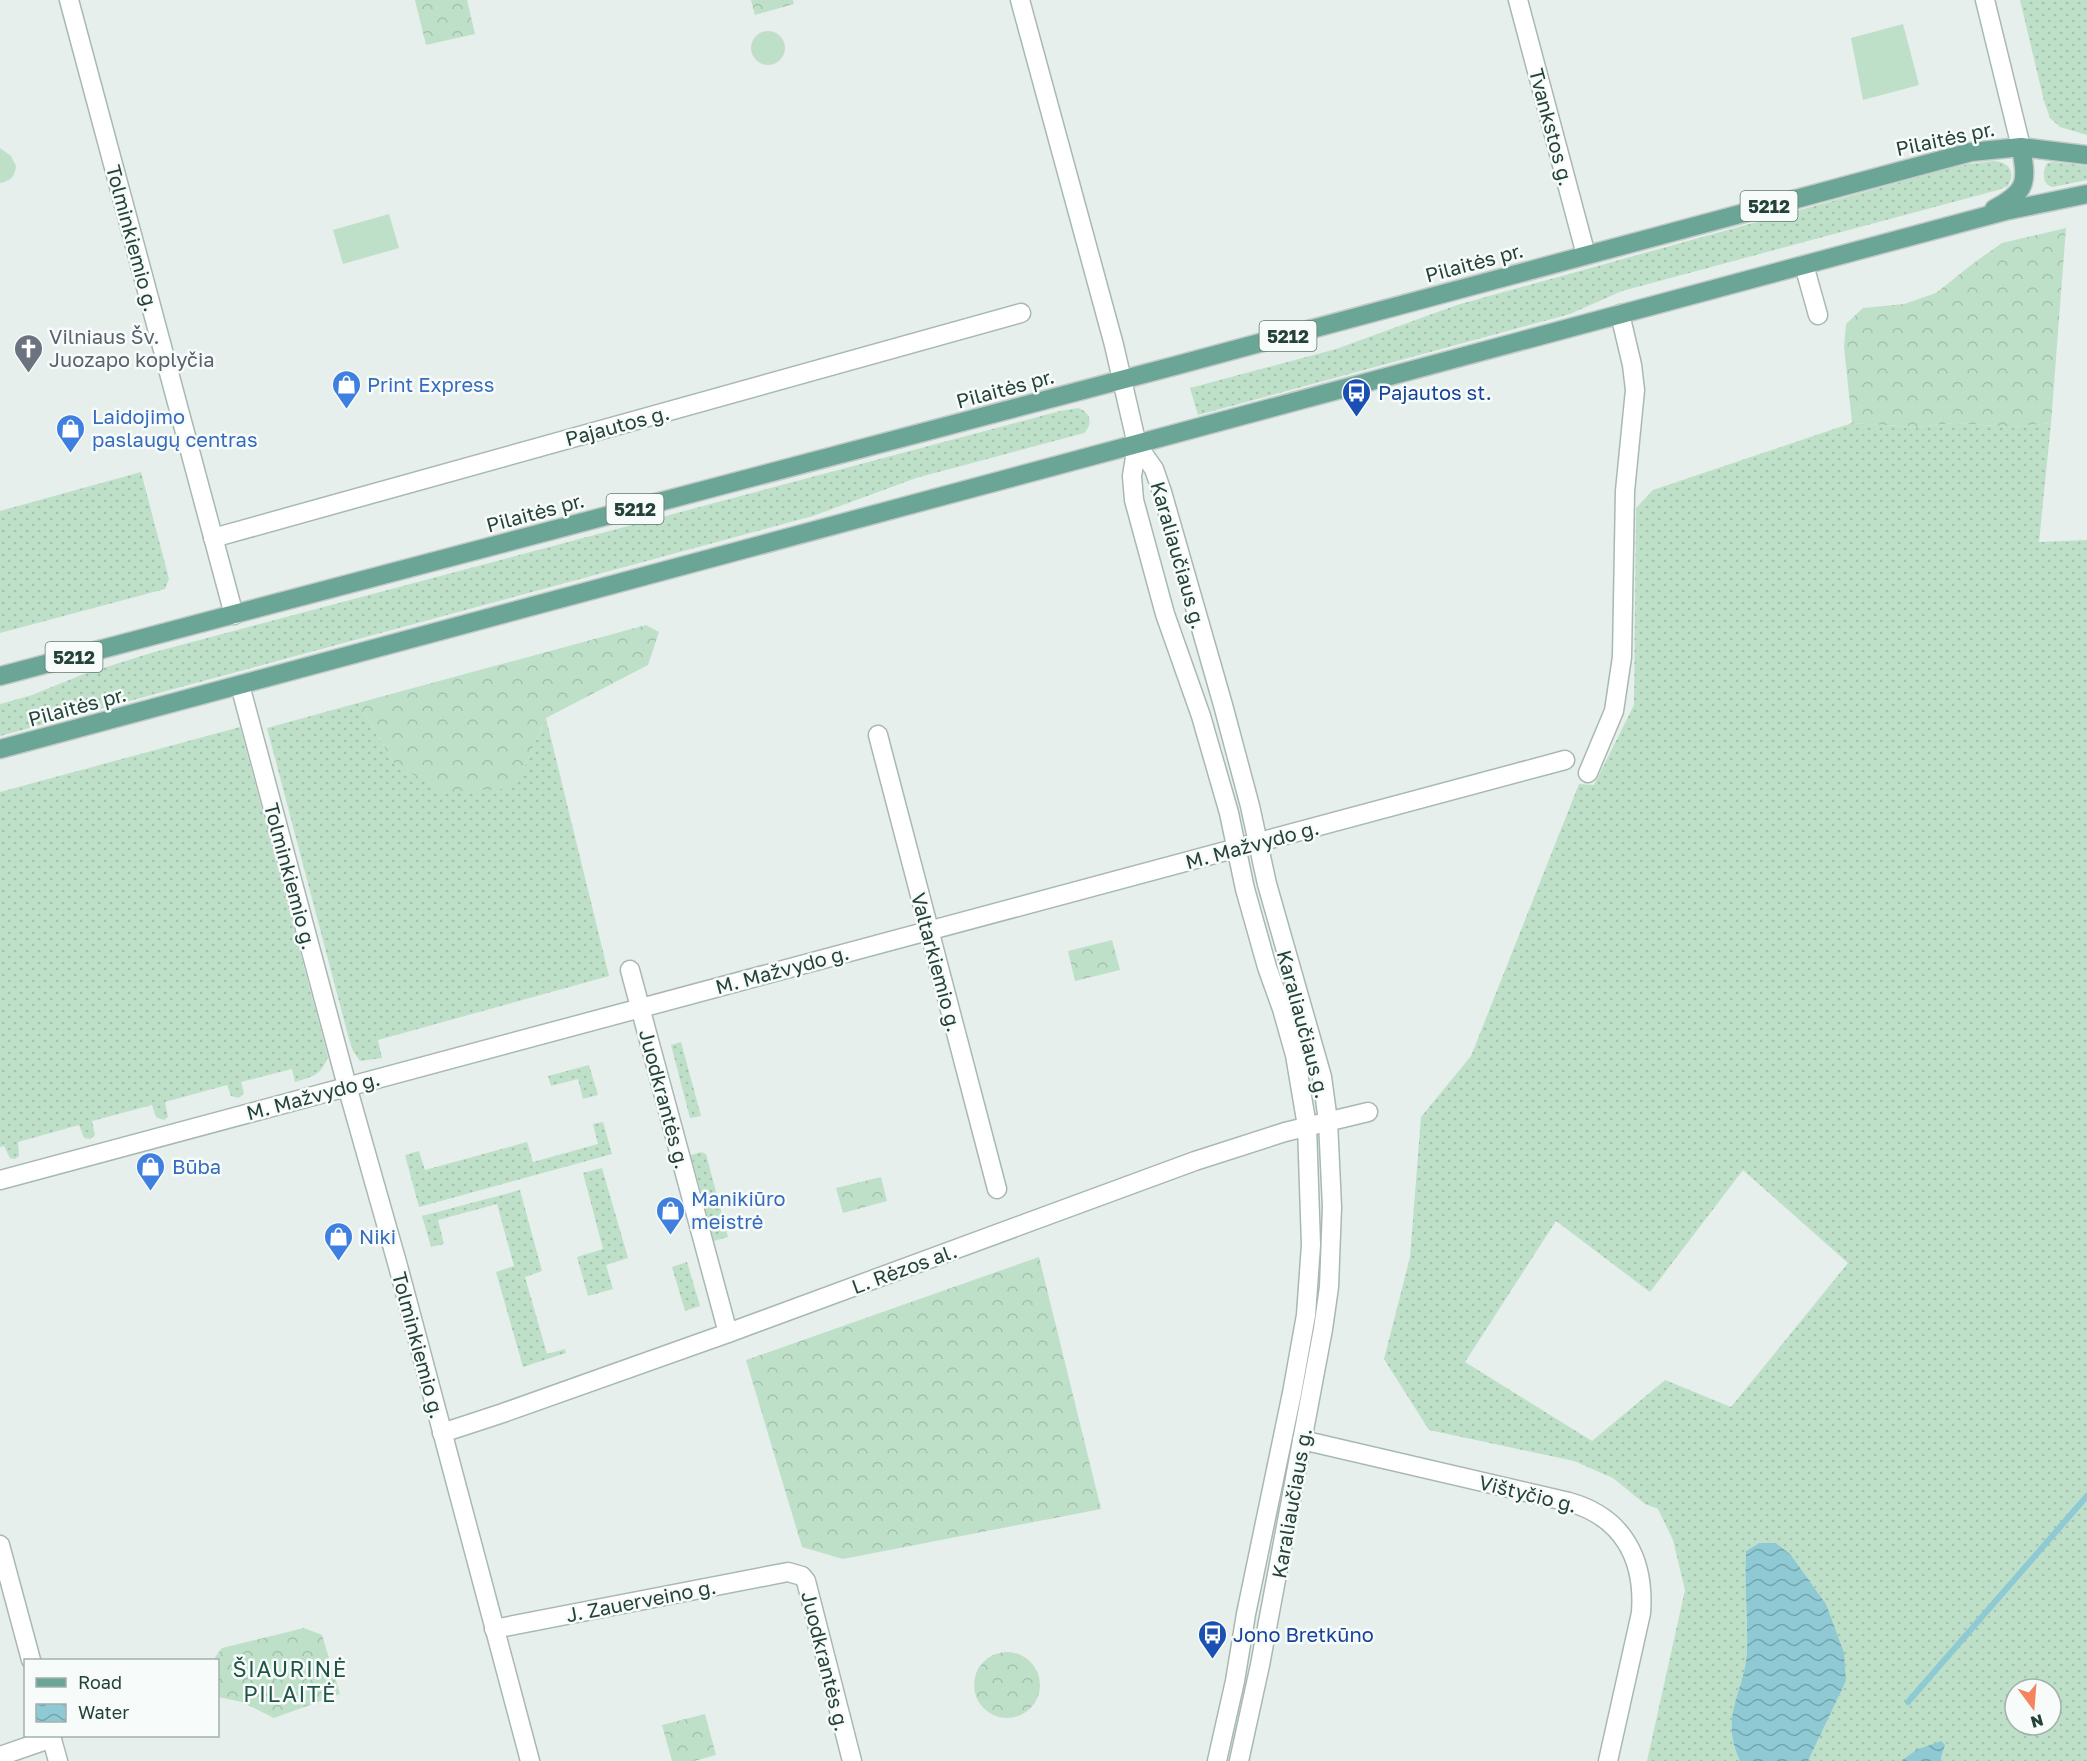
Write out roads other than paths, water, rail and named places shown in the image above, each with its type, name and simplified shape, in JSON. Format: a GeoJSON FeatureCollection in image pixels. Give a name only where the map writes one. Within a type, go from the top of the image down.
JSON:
{"type":"FeatureCollection","features":[{"type":"Feature","properties":{"kind":"main road","name":"Pilaitės pr."},"geometry":{"type":"LineString","coordinates":[[1974,219],[2001,205],[2016,194],[2024,184],[2025,171],[2021,147]]}},
{"type":"Feature","properties":{"kind":"main road","name":"Pilaitės pr."},"geometry":{"type":"LineString","coordinates":[[0,676],[1122,380],[1971,152],[2021,147],[2087,155]]}},
{"type":"Feature","properties":{"kind":"main road","name":"Pilaitės pr."},"geometry":{"type":"LineString","coordinates":[[0,749],[1974,219],[2087,194]]}},
{"type":"Feature","properties":{"kind":"street","name":"Tolminkiemio g."},"geometry":{"type":"LineString","coordinates":[[69,0],[234,615]]}},
{"type":"Feature","properties":{"kind":"street","name":"Karaliaučiaus g."},"geometry":{"type":"LineString","coordinates":[[1020,0],[1122,380],[1137,445],[1132,476],[1134,500],[1165,614],[1208,739],[1238,847],[1245,889],[1295,1055],[1307,1126],[1311,1245],[1306,1315],[1246,1614],[1235,1681],[1217,1761]]}},
{"type":"Feature","properties":{"kind":"street","name":"Tvankstos g."},"geometry":{"type":"LineString","coordinates":[[1518,0],[1586,255]]}},
{"type":"Feature","properties":{"kind":"street"},"geometry":{"type":"LineString","coordinates":[[1985,0],[2021,147]]}},
{"type":"Feature","properties":{"kind":"street"},"geometry":{"type":"LineString","coordinates":[[1804,265],[1818,315]]}},
{"type":"Feature","properties":{"kind":"street","name":"Pajautos g."},"geometry":{"type":"LineString","coordinates":[[213,538],[1021,313]]}},
{"type":"Feature","properties":{"kind":"street"},"geometry":{"type":"LineString","coordinates":[[1588,773],[1614,711],[1622,657],[1624,491],[1635,390],[1632,365],[1620,314]]}},
{"type":"Feature","properties":{"kind":"street","name":"Karaliaučiaus g."},"geometry":{"type":"LineString","coordinates":[[1137,445],[1154,469],[1162,492],[1226,716],[1275,913],[1319,1067],[1328,1121],[1332,1207],[1329,1287],[1260,1665],[1239,1761]]}},
{"type":"Feature","properties":{"kind":"street","name":"Tolminkiemio g."},"geometry":{"type":"LineString","coordinates":[[240,686],[530,1761]]}},
{"type":"Feature","properties":{"kind":"street","name":"Valtarkiemio g."},"geometry":{"type":"LineString","coordinates":[[878,735],[997,1189]]}},
{"type":"Feature","properties":{"kind":"street","name":"M. Mažvydo g."},"geometry":{"type":"LineString","coordinates":[[0,1180],[1565,760]]}},
{"type":"Feature","properties":{"kind":"street","name":"Juodkrantės g."},"geometry":{"type":"LineString","coordinates":[[630,970],[728,1333]]}},
{"type":"Feature","properties":{"kind":"street","name":"L. Rėzos al."},"geometry":{"type":"LineString","coordinates":[[442,1433],[728,1333],[1195,1161],[1285,1132],[1368,1112]]}},
{"type":"Feature","properties":{"kind":"street","name":"Vištyčio g."},"geometry":{"type":"LineString","coordinates":[[1302,1440],[1569,1502],[1593,1511],[1618,1531],[1639,1569],[1643,1591],[1641,1612],[1608,1761]]}},
{"type":"Feature","properties":{"kind":"street"},"geometry":{"type":"LineString","coordinates":[[0,1549],[31,1659]]}},
{"type":"Feature","properties":{"kind":"street","name":"Juodkrantės g."},"geometry":{"type":"LineString","coordinates":[[788,1572],[802,1576],[806,1581],[852,1761]]}},
{"type":"Feature","properties":{"kind":"street","name":"J. Zauerveino g."},"geometry":{"type":"LineString","coordinates":[[494,1629],[788,1572]]}},
{"type":"Feature","properties":{"kind":"street"},"geometry":{"type":"LineString","coordinates":[[0,1756],[52,1737],[58,1761]]}},
{"type":"Feature","properties":{"kind":"water"},"geometry":{"type":"Polygon","coordinates":[[[1759,1543],[1776,1543],[1791,1555],[1826,1604],[1844,1653],[1846,1681],[1808,1761],[1740,1761],[1734,1745],[1732,1716],[1746,1664],[1747,1649],[1746,1551],[1759,1543]]]}},
{"type":"Feature","properties":{"kind":"water"},"geometry":{"type":"Polygon","coordinates":[[[1941,1741],[1945,1745],[1942,1761],[1901,1761],[1916,1750],[1941,1741]]]}},
{"type":"Feature","properties":{"kind":"waterway"},"geometry":{"type":"LineString","coordinates":[[1908,1702],[2087,1496]]}},
{"type":"Feature","properties":{"kind":"place","name":"Vilniaus Šv. Juozapo koplyčia"},"geometry":{"type":"Point","coordinates":[28,374]}},
{"type":"Feature","properties":{"kind":"place","name":"Print Express"},"geometry":{"type":"Point","coordinates":[346,410]}},
{"type":"Feature","properties":{"kind":"place","name":"Pajautos st."},"geometry":{"type":"Point","coordinates":[1357,418]}},
{"type":"Feature","properties":{"kind":"place","name":"Laidojimo paslaugų centras"},"geometry":{"type":"Point","coordinates":[71,454]}},
{"type":"Feature","properties":{"kind":"place","name":"Būba"},"geometry":{"type":"Point","coordinates":[151,1192]}},
{"type":"Feature","properties":{"kind":"place","name":"Manikiūro meistrė"},"geometry":{"type":"Point","coordinates":[670,1236]}},
{"type":"Feature","properties":{"kind":"place","name":"Niki"},"geometry":{"type":"Point","coordinates":[338,1262]}},
{"type":"Feature","properties":{"kind":"place","name":"Jono Bretkūno"},"geometry":{"type":"Point","coordinates":[1212,1660]}},
{"type":"Feature","properties":{"kind":"district","name":"ŠIAURINĖ PILAITĖ"},"geometry":{"type":"Point","coordinates":[290,1680]}}]}
